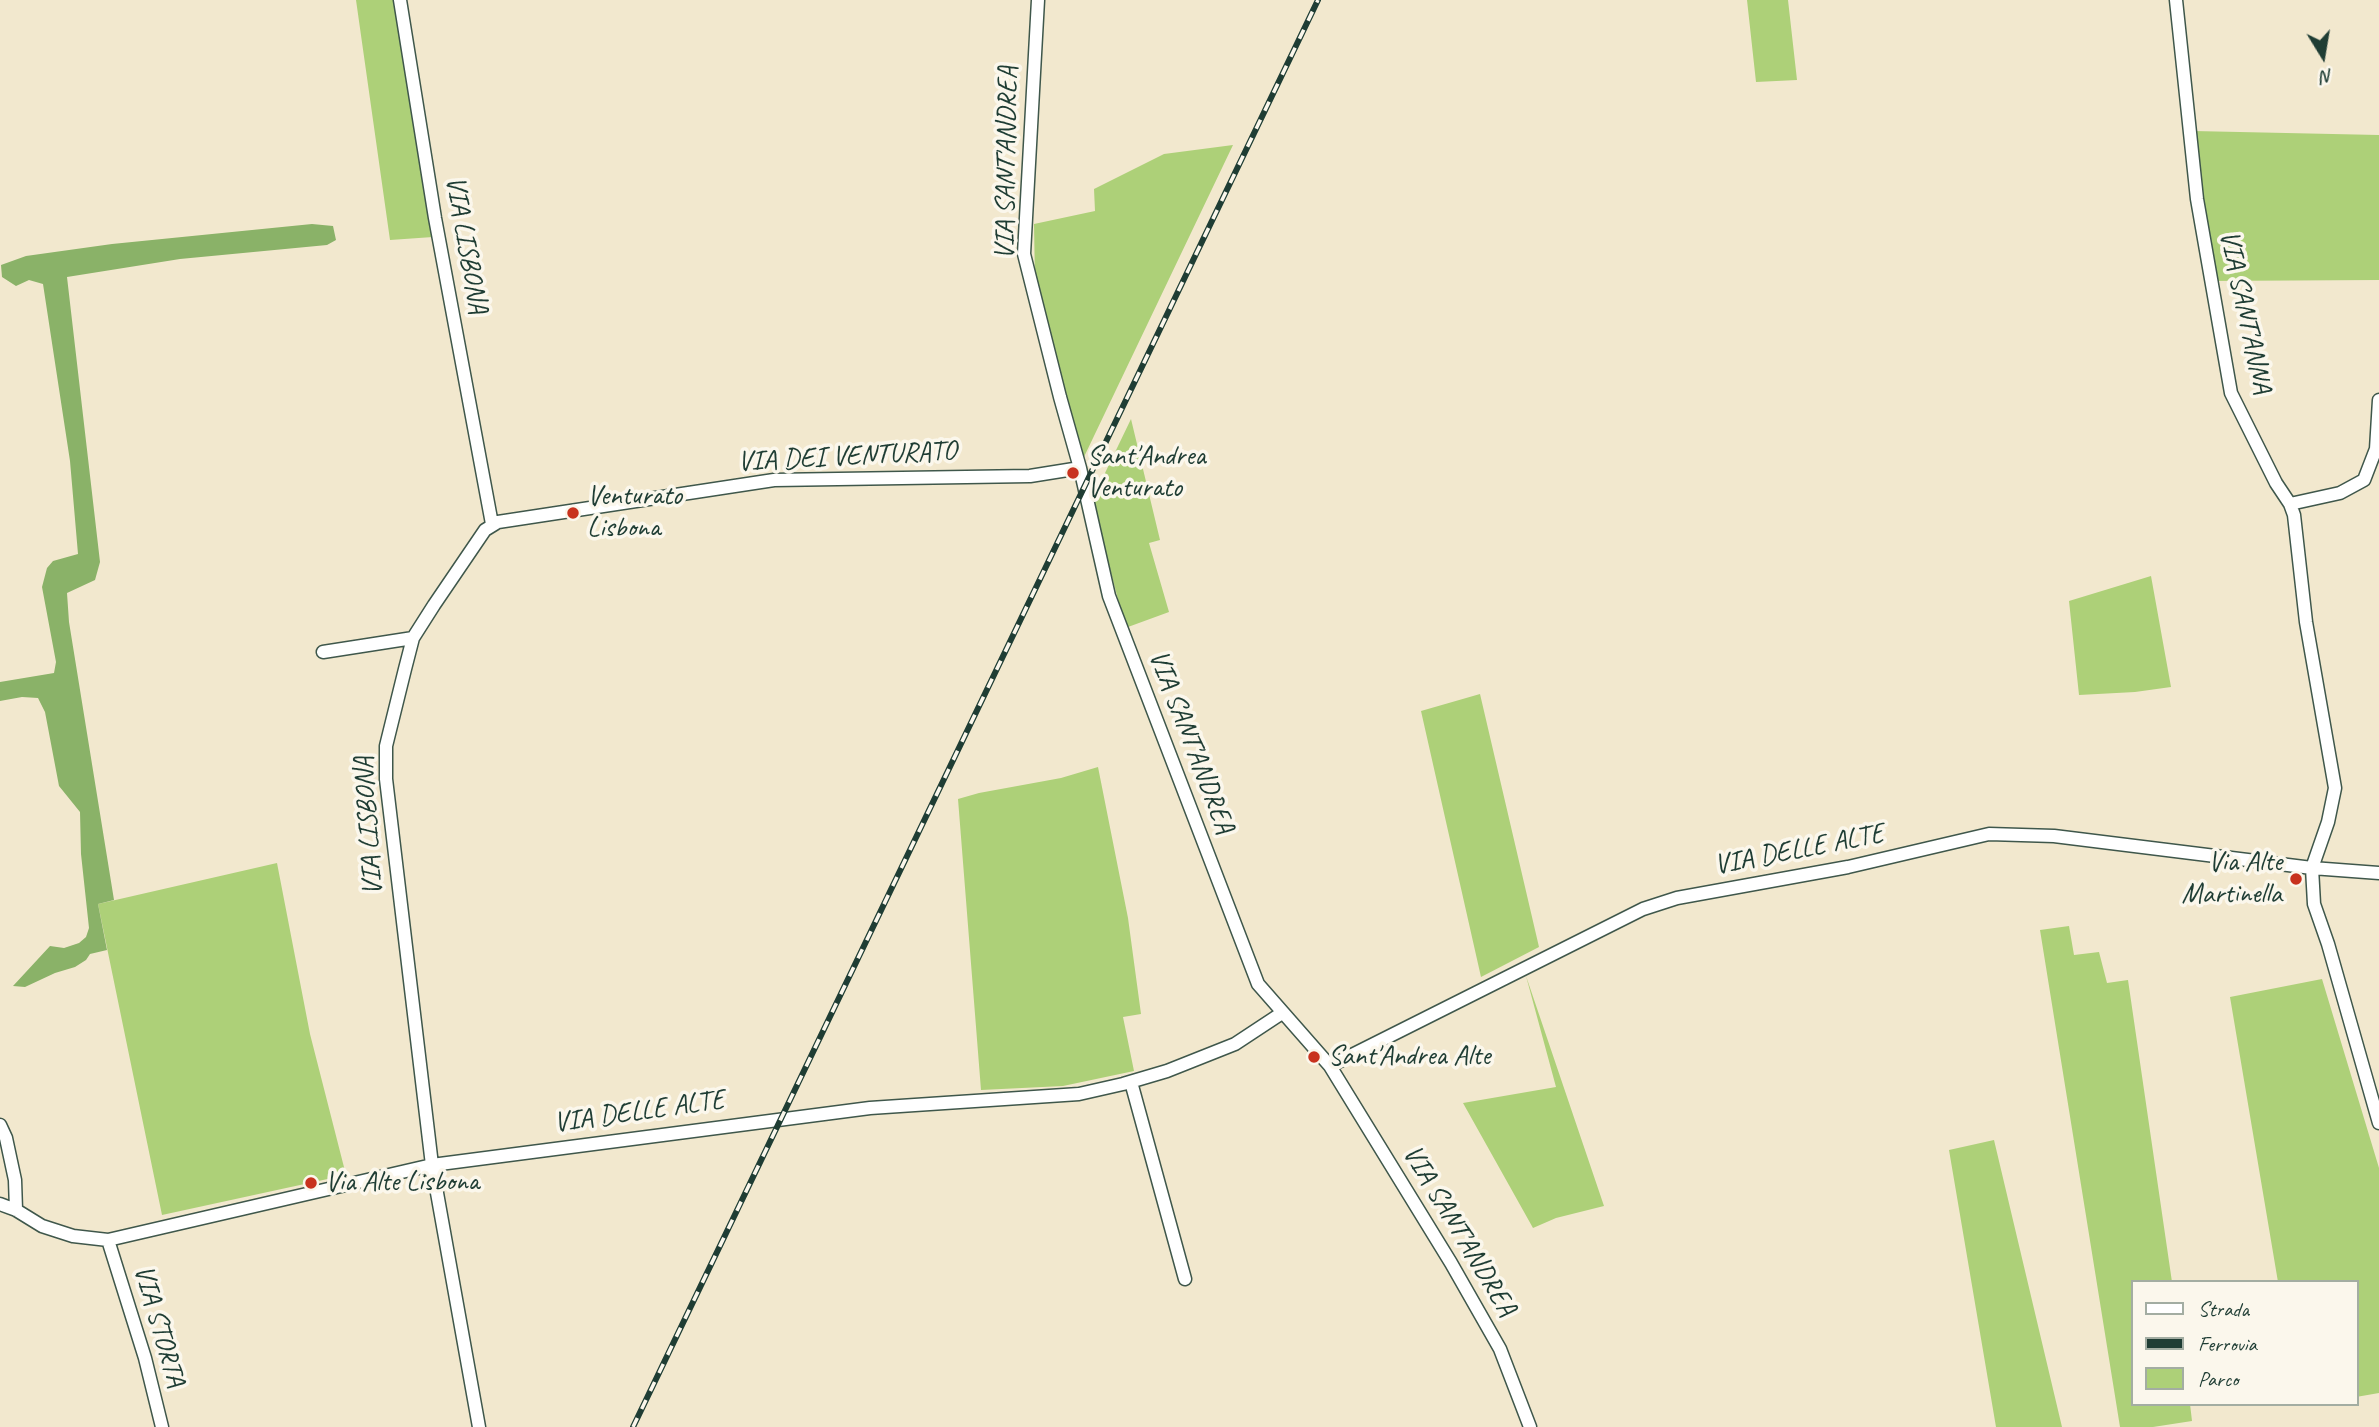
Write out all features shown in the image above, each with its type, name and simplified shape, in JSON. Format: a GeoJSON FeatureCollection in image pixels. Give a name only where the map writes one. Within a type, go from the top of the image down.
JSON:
{"type":"FeatureCollection","features":[{"type":"Feature","properties":{"kind":"street","name":"VIA LISBONA"},"geometry":{"type":"LineString","coordinates":[[400,0],[435,218],[492,524],[476,542],[414,638],[386,746],[386,779],[432,1165],[479,1427]]}},
{"type":"Feature","properties":{"kind":"street","name":"VIA SANT'ANDREA"},"geometry":{"type":"LineString","coordinates":[[1038,0],[1024,254],[1080,468],[1109,596],[1258,984],[1330,1066],[1451,1262],[1500,1349],[1530,1427]]}},
{"type":"Feature","properties":{"kind":"street","name":"VIA SANT'ANNA"},"geometry":{"type":"LineString","coordinates":[[2176,0],[2197,199],[2231,393],[2294,515],[2306,622],[2335,788],[2328,822],[2312,867]]}},
{"type":"Feature","properties":{"kind":"street"},"geometry":{"type":"LineString","coordinates":[[2290,504],[2340,493],[2364,480],[2376,449],[2379,400]]}},
{"type":"Feature","properties":{"kind":"street","name":"VIA DEI VENTURATO"},"geometry":{"type":"LineString","coordinates":[[492,524],[523,517],[774,480],[1030,476],[1080,468]]}},
{"type":"Feature","properties":{"kind":"street"},"geometry":{"type":"LineString","coordinates":[[323,652],[414,638]]}},
{"type":"Feature","properties":{"kind":"street","name":"VIA DELLE ALTE"},"geometry":{"type":"LineString","coordinates":[[1330,1066],[1643,909],[1677,898],[1848,867],[1989,835],[2054,836],[2379,873]]}},
{"type":"Feature","properties":{"kind":"street"},"geometry":{"type":"LineString","coordinates":[[2312,867],[2314,904],[2379,1123]]}},
{"type":"Feature","properties":{"kind":"street","name":"VIA DELLE ALTE"},"geometry":{"type":"LineString","coordinates":[[0,1204],[16,1210],[42,1226],[73,1236],[108,1240],[432,1165],[870,1108],[1079,1094],[1131,1082],[1235,1044],[1282,1013]]}},
{"type":"Feature","properties":{"kind":"street"},"geometry":{"type":"LineString","coordinates":[[1131,1082],[1185,1279]]}},
{"type":"Feature","properties":{"kind":"street"},"geometry":{"type":"LineString","coordinates":[[0,1125],[6,1138],[15,1180],[16,1210]]}},
{"type":"Feature","properties":{"kind":"street","name":"VIA STORTA"},"geometry":{"type":"LineString","coordinates":[[108,1240],[145,1358],[162,1427]]}},
{"type":"Feature","properties":{"kind":"green space"},"geometry":{"type":"Polygon","coordinates":[[[356,0],[396,0],[433,237],[390,240],[356,0]]]}},
{"type":"Feature","properties":{"kind":"green space"},"geometry":{"type":"Polygon","coordinates":[[[1747,0],[1788,0],[1797,80],[1756,82],[1747,0]]]}},
{"type":"Feature","properties":{"kind":"green space"},"geometry":{"type":"Polygon","coordinates":[[[2193,131],[2379,135],[2379,280],[2205,281],[2193,131]]]}},
{"type":"Feature","properties":{"kind":"green space"},"geometry":{"type":"Polygon","coordinates":[[[1233,145],[1083,459],[1035,282],[1034,224],[1095,211],[1094,189],[1164,154],[1233,145]]]}},
{"type":"Feature","properties":{"kind":"green space"},"geometry":{"type":"Polygon","coordinates":[[[312,224],[333,226],[336,240],[327,245],[180,259],[67,277],[100,562],[95,580],[67,593],[69,622],[114,900],[98,904],[107,950],[90,954],[75,967],[25,987],[13,986],[50,946],[64,948],[79,943],[86,937],[89,928],[81,854],[80,812],[59,786],[45,712],[38,698],[22,697],[0,701],[0,682],[54,673],[56,662],[42,587],[47,568],[53,561],[78,554],[70,461],[43,284],[29,280],[16,286],[2,277],[1,265],[26,256],[112,244],[312,224]]]}},
{"type":"Feature","properties":{"kind":"green space"},"geometry":{"type":"Polygon","coordinates":[[[1131,419],[1160,540],[1149,543],[1169,612],[1128,627],[1120,607],[1092,500],[1131,419]]]}},
{"type":"Feature","properties":{"kind":"green space"},"geometry":{"type":"Polygon","coordinates":[[[2151,576],[2171,687],[2079,695],[2069,601],[2151,576]]]}},
{"type":"Feature","properties":{"kind":"green space"},"geometry":{"type":"Polygon","coordinates":[[[1480,694],[1539,947],[1481,977],[1421,711],[1480,694]]]}},
{"type":"Feature","properties":{"kind":"green space"},"geometry":{"type":"Polygon","coordinates":[[[1098,767],[1128,918],[1141,1014],[1123,1017],[1134,1071],[1063,1086],[981,1090],[958,799],[1061,778],[1098,767]]]}},
{"type":"Feature","properties":{"kind":"green space"},"geometry":{"type":"Polygon","coordinates":[[[277,863],[310,1034],[346,1175],[162,1215],[98,904],[277,863]]]}},
{"type":"Feature","properties":{"kind":"green space"},"geometry":{"type":"Polygon","coordinates":[[[2069,926],[2074,955],[2099,952],[2107,983],[2128,980],[2172,1280],[2130,1280],[2130,1406],[2190,1406],[2192,1421],[2153,1427],[2120,1427],[2040,930],[2069,926]]]}},
{"type":"Feature","properties":{"kind":"green space"},"geometry":{"type":"Polygon","coordinates":[[[1526,976],[1604,1206],[1556,1218],[1533,1228],[1463,1103],[1556,1087],[1526,976]]]}},
{"type":"Feature","properties":{"kind":"green space"},"geometry":{"type":"Polygon","coordinates":[[[2322,979],[2379,1168],[2379,1393],[2358,1397],[2358,1280],[2278,1280],[2230,997],[2322,979]]]}},
{"type":"Feature","properties":{"kind":"green space"},"geometry":{"type":"Polygon","coordinates":[[[1994,1140],[2062,1427],[1996,1427],[1949,1150],[1994,1140]]]}},
{"type":"Feature","properties":{"kind":"railway"},"geometry":{"type":"LineString","coordinates":[[633,1427],[1318,0]]}},
{"type":"Feature","properties":{"kind":"place","name":"Sant'Andrea Venturato"},"geometry":{"type":"Point","coordinates":[1073,473]}},
{"type":"Feature","properties":{"kind":"place","name":"Venturato Lisbona"},"geometry":{"type":"Point","coordinates":[573,513]}},
{"type":"Feature","properties":{"kind":"place","name":"Via Alte Martinella"},"geometry":{"type":"Point","coordinates":[2296,879]}},
{"type":"Feature","properties":{"kind":"place","name":"Sant'Andrea Alte"},"geometry":{"type":"Point","coordinates":[1314,1057]}},
{"type":"Feature","properties":{"kind":"place","name":"Via Alte Lisbona"},"geometry":{"type":"Point","coordinates":[311,1183]}}]}
